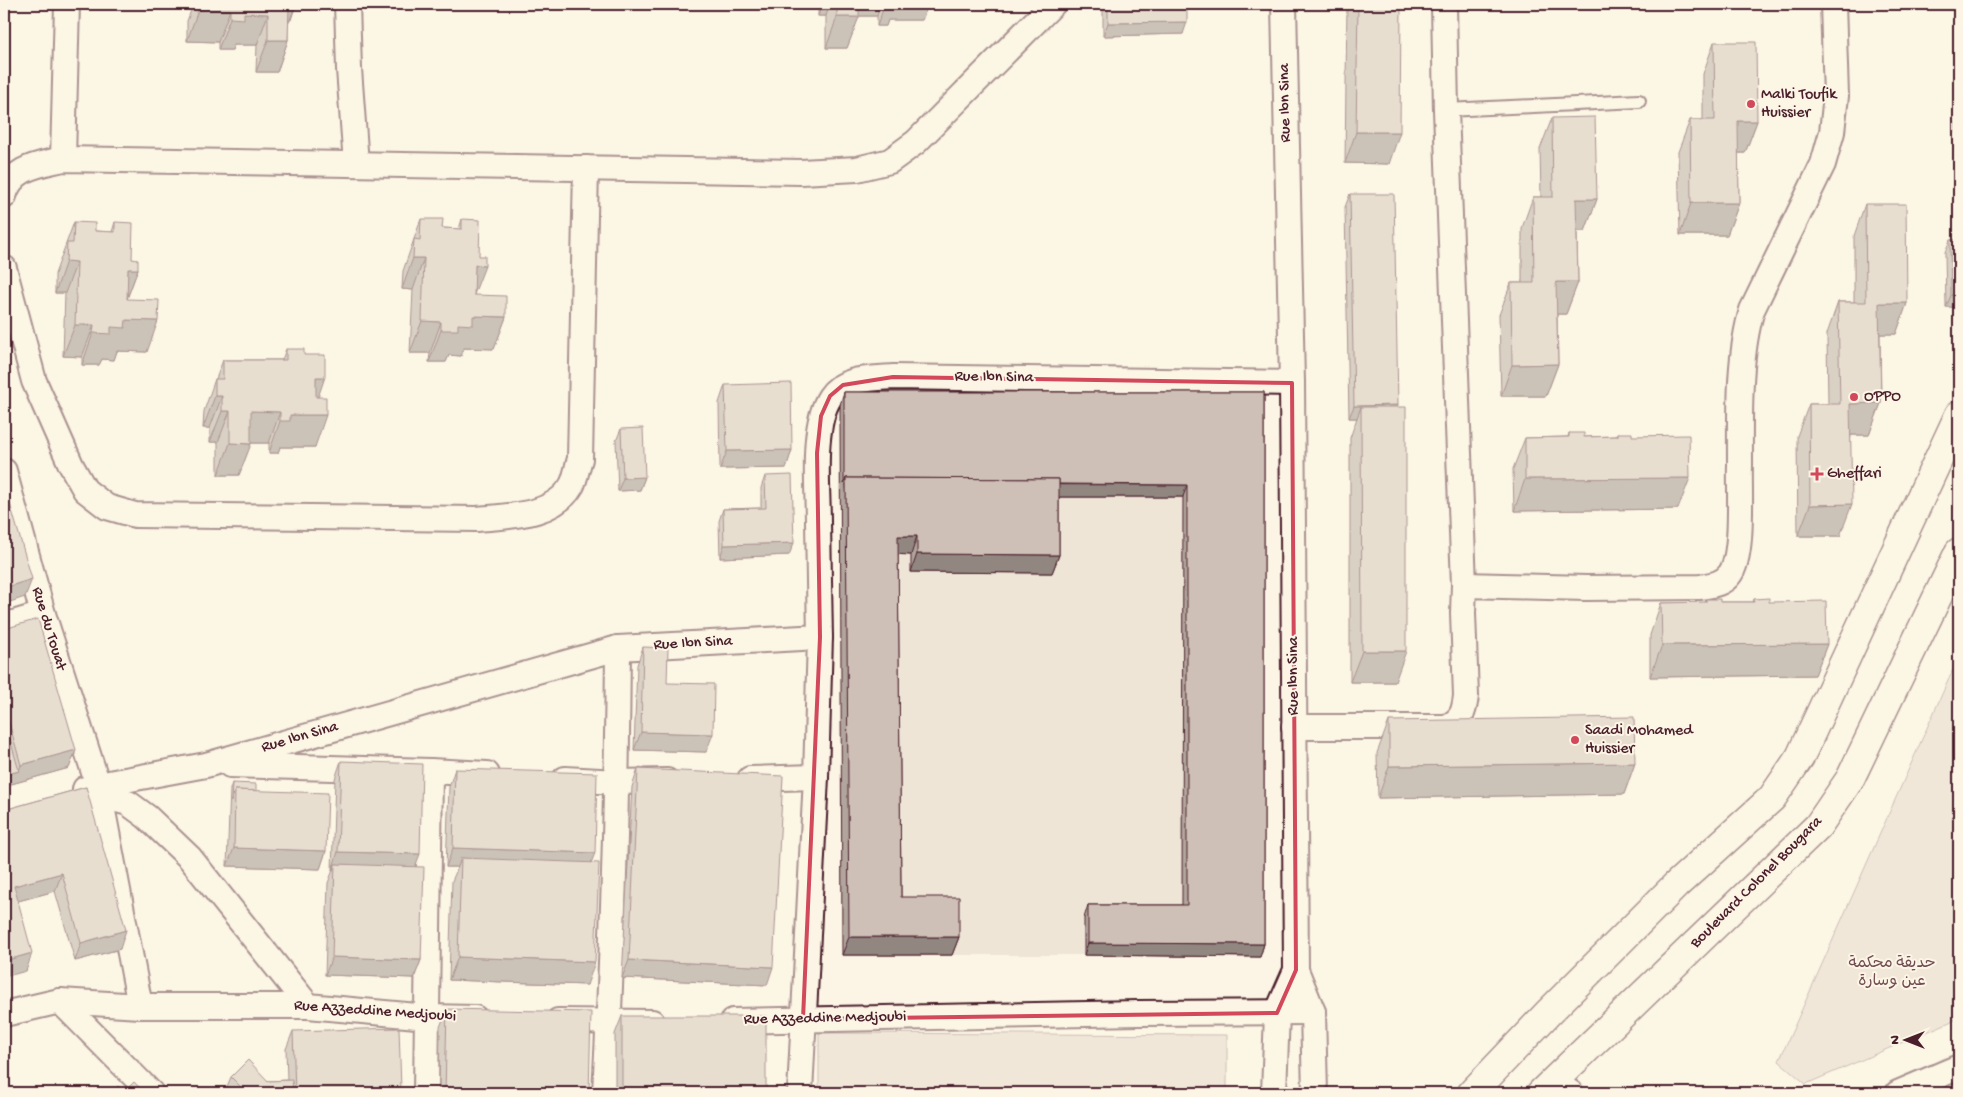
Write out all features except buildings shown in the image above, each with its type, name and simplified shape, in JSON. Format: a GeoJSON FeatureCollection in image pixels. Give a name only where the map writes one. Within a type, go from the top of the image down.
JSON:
{"type":"FeatureCollection","features":[{"type":"Feature","properties":{"kind":"main road"},"geometry":{"type":"LineString","coordinates":[[1472,1093],[1548,1013],[1670,892],[1772,798],[1800,757],[1959,416]]}},
{"type":"Feature","properties":{"kind":"main road","name":"Boulevard Colonel Bougara"},"geometry":{"type":"LineString","coordinates":[[1555,1089],[1818,826],[1850,779],[1959,552]]}},
{"type":"Feature","properties":{"kind":"street"},"geometry":{"type":"LineString","coordinates":[[63,159],[67,4]]}},
{"type":"Feature","properties":{"kind":"street"},"geometry":{"type":"LineString","coordinates":[[347,4],[349,68],[356,164]]}},
{"type":"Feature","properties":{"kind":"street"},"geometry":{"type":"LineString","coordinates":[[4,196],[6,189],[23,170],[63,159],[801,172],[857,170],[890,161],[916,142],[1053,4]]}},
{"type":"Feature","properties":{"kind":"street","name":"Rue Ibn Sina"},"geometry":{"type":"LineString","coordinates":[[1284,4],[1292,383],[1296,970]]}},
{"type":"Feature","properties":{"kind":"street"},"geometry":{"type":"LineString","coordinates":[[1294,726],[1446,726],[1456,722],[1461,717],[1464,709],[1466,696],[1463,614],[1464,585],[1446,110],[1444,4]]}},
{"type":"Feature","properties":{"kind":"street"},"geometry":{"type":"LineString","coordinates":[[1464,585],[1586,588],[1700,587],[1715,585],[1725,580],[1731,573],[1736,561],[1739,536],[1740,438],[1746,332],[1752,310],[1823,164],[1830,140],[1836,96],[1833,4]]}},
{"type":"Feature","properties":{"kind":"street"},"geometry":{"type":"LineString","coordinates":[[4,268],[34,380],[71,465],[85,490],[106,507],[135,515],[476,519],[520,515],[542,509],[559,500],[572,485],[580,459],[586,168]]}},
{"type":"Feature","properties":{"kind":"street","name":"Rue Ibn Sina"},"geometry":{"type":"LineString","coordinates":[[60,796],[100,791],[206,765],[618,648],[820,637],[817,453],[821,416],[830,396],[843,385],[861,379],[893,377],[1292,383]]}},
{"type":"Feature","properties":{"kind":"street","name":"Rue du Touat"},"geometry":{"type":"LineString","coordinates":[[4,471],[43,614],[100,791]]}},
{"type":"Feature","properties":{"kind":"street"},"geometry":{"type":"LineString","coordinates":[[4,626],[43,614]]}},
{"type":"Feature","properties":{"kind":"street"},"geometry":{"type":"LineString","coordinates":[[800,1093],[816,777],[820,637]]}},
{"type":"Feature","properties":{"kind":"street"},"geometry":{"type":"LineString","coordinates":[[605,1093],[617,782],[618,648]]}},
{"type":"Feature","properties":{"kind":"street"},"geometry":{"type":"LineString","coordinates":[[206,765],[430,771],[509,776]]}},
{"type":"Feature","properties":{"kind":"street"},"geometry":{"type":"LineString","coordinates":[[426,1093],[430,771]]}},
{"type":"Feature","properties":{"kind":"street"},"geometry":{"type":"LineString","coordinates":[[727,780],[816,777]]}},
{"type":"Feature","properties":{"kind":"street"},"geometry":{"type":"LineString","coordinates":[[548,778],[617,782],[687,780]]}},
{"type":"Feature","properties":{"kind":"street"},"geometry":{"type":"LineString","coordinates":[[100,791],[140,1006]]}},
{"type":"Feature","properties":{"kind":"street"},"geometry":{"type":"LineString","coordinates":[[100,791],[128,803],[147,816],[190,858],[308,1006]]}},
{"type":"Feature","properties":{"kind":"street"},"geometry":{"type":"LineString","coordinates":[[1296,970],[1313,1012],[1315,1093]]}},
{"type":"Feature","properties":{"kind":"street"},"geometry":{"type":"LineString","coordinates":[[1274,1093],[1277,1013],[1296,970]]}},
{"type":"Feature","properties":{"kind":"street"},"geometry":{"type":"LineString","coordinates":[[60,1001],[151,1093]]}},
{"type":"Feature","properties":{"kind":"street","name":"Rue Azzeddine Medjoubi"},"geometry":{"type":"LineString","coordinates":[[4,1014],[60,1001],[140,1006],[308,1006],[428,1017],[494,1019]]}},
{"type":"Feature","properties":{"kind":"street","name":"Rue Azzeddine Medjoubi"},"geometry":{"type":"LineString","coordinates":[[716,1021],[1138,1013],[1313,1012]]}},
{"type":"Feature","properties":{"kind":"street"},"geometry":{"type":"LineString","coordinates":[[532,1020],[609,1023],[677,1022]]}},
{"type":"Feature","properties":{"kind":"street"},"geometry":{"type":"LineString","coordinates":[[1898,1093],[1959,1067]]}},
{"type":"Feature","properties":{"kind":"lane"},"geometry":{"type":"LineString","coordinates":[[1446,110],[1639,101]]}},
{"type":"Feature","properties":{"kind":"highlighted area"},"geometry":{"type":"Polygon","coordinates":[[[893,377],[1292,383],[1296,970],[1277,1013],[803,1019],[820,637],[817,453],[821,416],[830,396],[843,385],[893,377]]]}},
{"type":"Feature","properties":{"kind":"shaded area"},"geometry":{"type":"Polygon","coordinates":[[[840,497],[1183,497],[1182,955],[842,955],[840,497]]]}},
{"type":"Feature","properties":{"kind":"green space","name":"حديقة محكمة عين وسارة"},"geometry":{"type":"Polygon","coordinates":[[[1959,656],[1959,1018],[1806,1084],[1779,1061],[1959,656]]]}},
{"type":"Feature","properties":{"kind":"green space"},"geometry":{"type":"Polygon","coordinates":[[[819,1033],[1227,1035],[1227,1093],[819,1093],[819,1033]]]}},
{"type":"Feature","properties":{"kind":"place","name":"Malki Toufik Huissier"},"geometry":{"type":"Point","coordinates":[1751,104]}},
{"type":"Feature","properties":{"kind":"place","name":"OPPO"},"geometry":{"type":"Point","coordinates":[1854,397]}},
{"type":"Feature","properties":{"kind":"place","name":"Gheffari"},"geometry":{"type":"Point","coordinates":[1817,474]}},
{"type":"Feature","properties":{"kind":"place","name":"Saadi Mohamed Huissier"},"geometry":{"type":"Point","coordinates":[1575,740]}}]}
